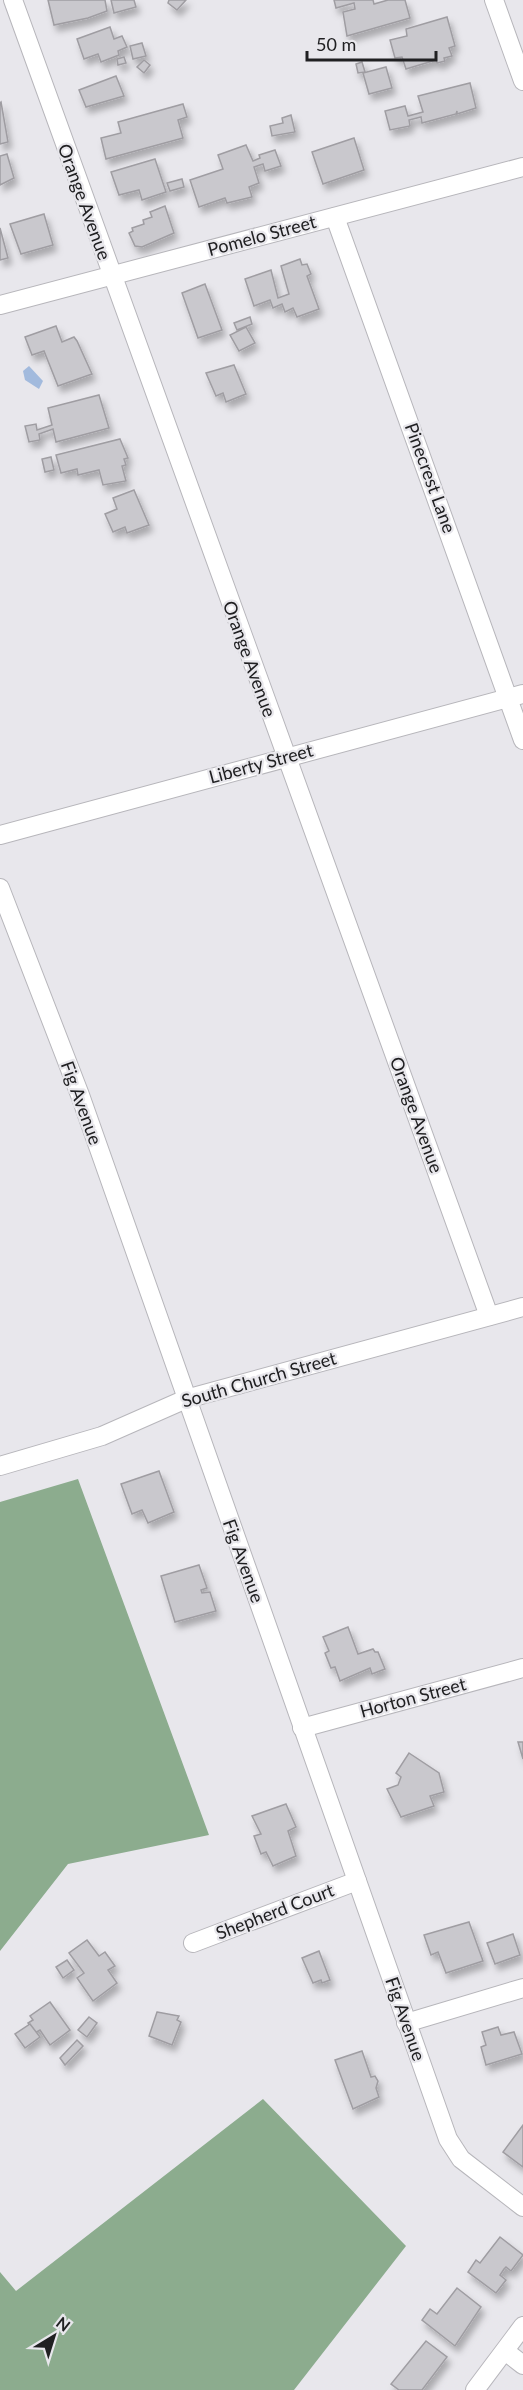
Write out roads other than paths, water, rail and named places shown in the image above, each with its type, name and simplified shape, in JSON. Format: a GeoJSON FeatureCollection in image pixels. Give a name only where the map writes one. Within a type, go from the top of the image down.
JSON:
{"type":"FeatureCollection","features":[{"type":"Feature","properties":{"kind":"street","name":"Orange Avenue"},"geometry":{"type":"LineString","coordinates":[[13,0],[489,1316]]}},
{"type":"Feature","properties":{"kind":"street"},"geometry":{"type":"LineString","coordinates":[[494,0],[523,81]]}},
{"type":"Feature","properties":{"kind":"street","name":"Pomelo Street"},"geometry":{"type":"LineString","coordinates":[[0,305],[523,167]]}},
{"type":"Feature","properties":{"kind":"street","name":"Pinecrest Lane"},"geometry":{"type":"LineString","coordinates":[[335,217],[515,696],[523,740]]}},
{"type":"Feature","properties":{"kind":"street","name":"Liberty Street"},"geometry":{"type":"LineString","coordinates":[[0,835],[515,696]]}},
{"type":"Feature","properties":{"kind":"street","name":"Fig Avenue"},"geometry":{"type":"LineString","coordinates":[[0,888],[80,1095],[406,2023],[453,2150],[461,2159],[523,2207]]}},
{"type":"Feature","properties":{"kind":"street","name":"South Church Street"},"geometry":{"type":"LineString","coordinates":[[0,1467],[102,1436],[186,1399],[523,1307]]}},
{"type":"Feature","properties":{"kind":"street","name":"Horton Street"},"geometry":{"type":"LineString","coordinates":[[302,1728],[523,1668]]}},
{"type":"Feature","properties":{"kind":"street","name":"Shepherd Court"},"geometry":{"type":"LineString","coordinates":[[194,1943],[357,1881]]}},
{"type":"Feature","properties":{"kind":"street"},"geometry":{"type":"LineString","coordinates":[[406,2023],[523,1988]]}},
{"type":"Feature","properties":{"kind":"street"},"geometry":{"type":"LineString","coordinates":[[475,2390],[523,2326]]}},
{"type":"Feature","properties":{"kind":"street"},"geometry":{"type":"LineString","coordinates":[[504,2351],[523,2365]]}},
{"type":"Feature","properties":{"kind":"water"},"geometry":{"type":"Polygon","coordinates":[[[29,366],[43,381],[39,389],[25,380],[23,371],[29,366]]]}}]}
